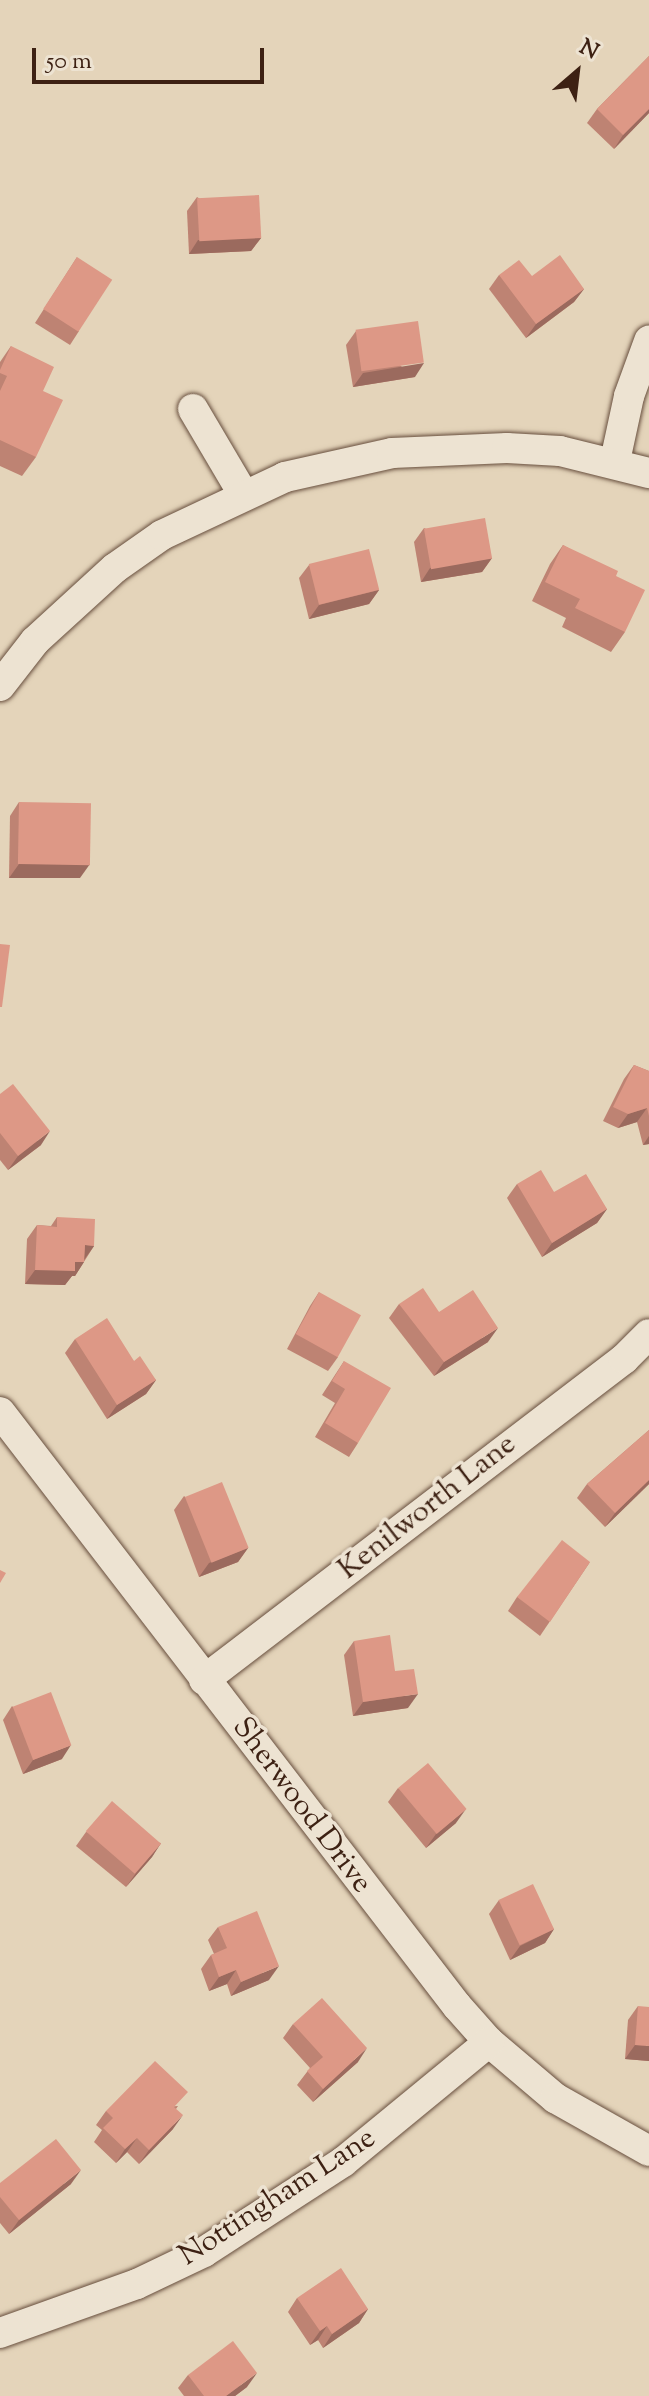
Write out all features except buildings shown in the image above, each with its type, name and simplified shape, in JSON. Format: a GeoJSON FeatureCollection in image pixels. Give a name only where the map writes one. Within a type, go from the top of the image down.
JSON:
{"type":"FeatureCollection","features":[{"type":"Feature","properties":{"kind":"street"},"geometry":{"type":"LineString","coordinates":[[615,461],[649,341]]}},
{"type":"Feature","properties":{"kind":"street"},"geometry":{"type":"LineString","coordinates":[[193,409],[243,494]]}},
{"type":"Feature","properties":{"kind":"street"},"geometry":{"type":"LineString","coordinates":[[0,686],[35,641],[115,568],[162,535],[243,494],[285,477],[392,453],[507,448],[615,461],[649,473]]}},
{"type":"Feature","properties":{"kind":"street","name":"Kenilworth Lane"},"geometry":{"type":"LineString","coordinates":[[204,1680],[624,1359],[649,1334]]}},
{"type":"Feature","properties":{"kind":"street","name":"Sherwood Drive"},"geometry":{"type":"LineString","coordinates":[[0,1412],[430,1975],[489,2042],[555,2098],[649,2151]]}},
{"type":"Feature","properties":{"kind":"street","name":"Nottingham Lane"},"geometry":{"type":"LineString","coordinates":[[0,2333],[137,2284],[204,2252],[343,2162],[489,2042]]}}]}
